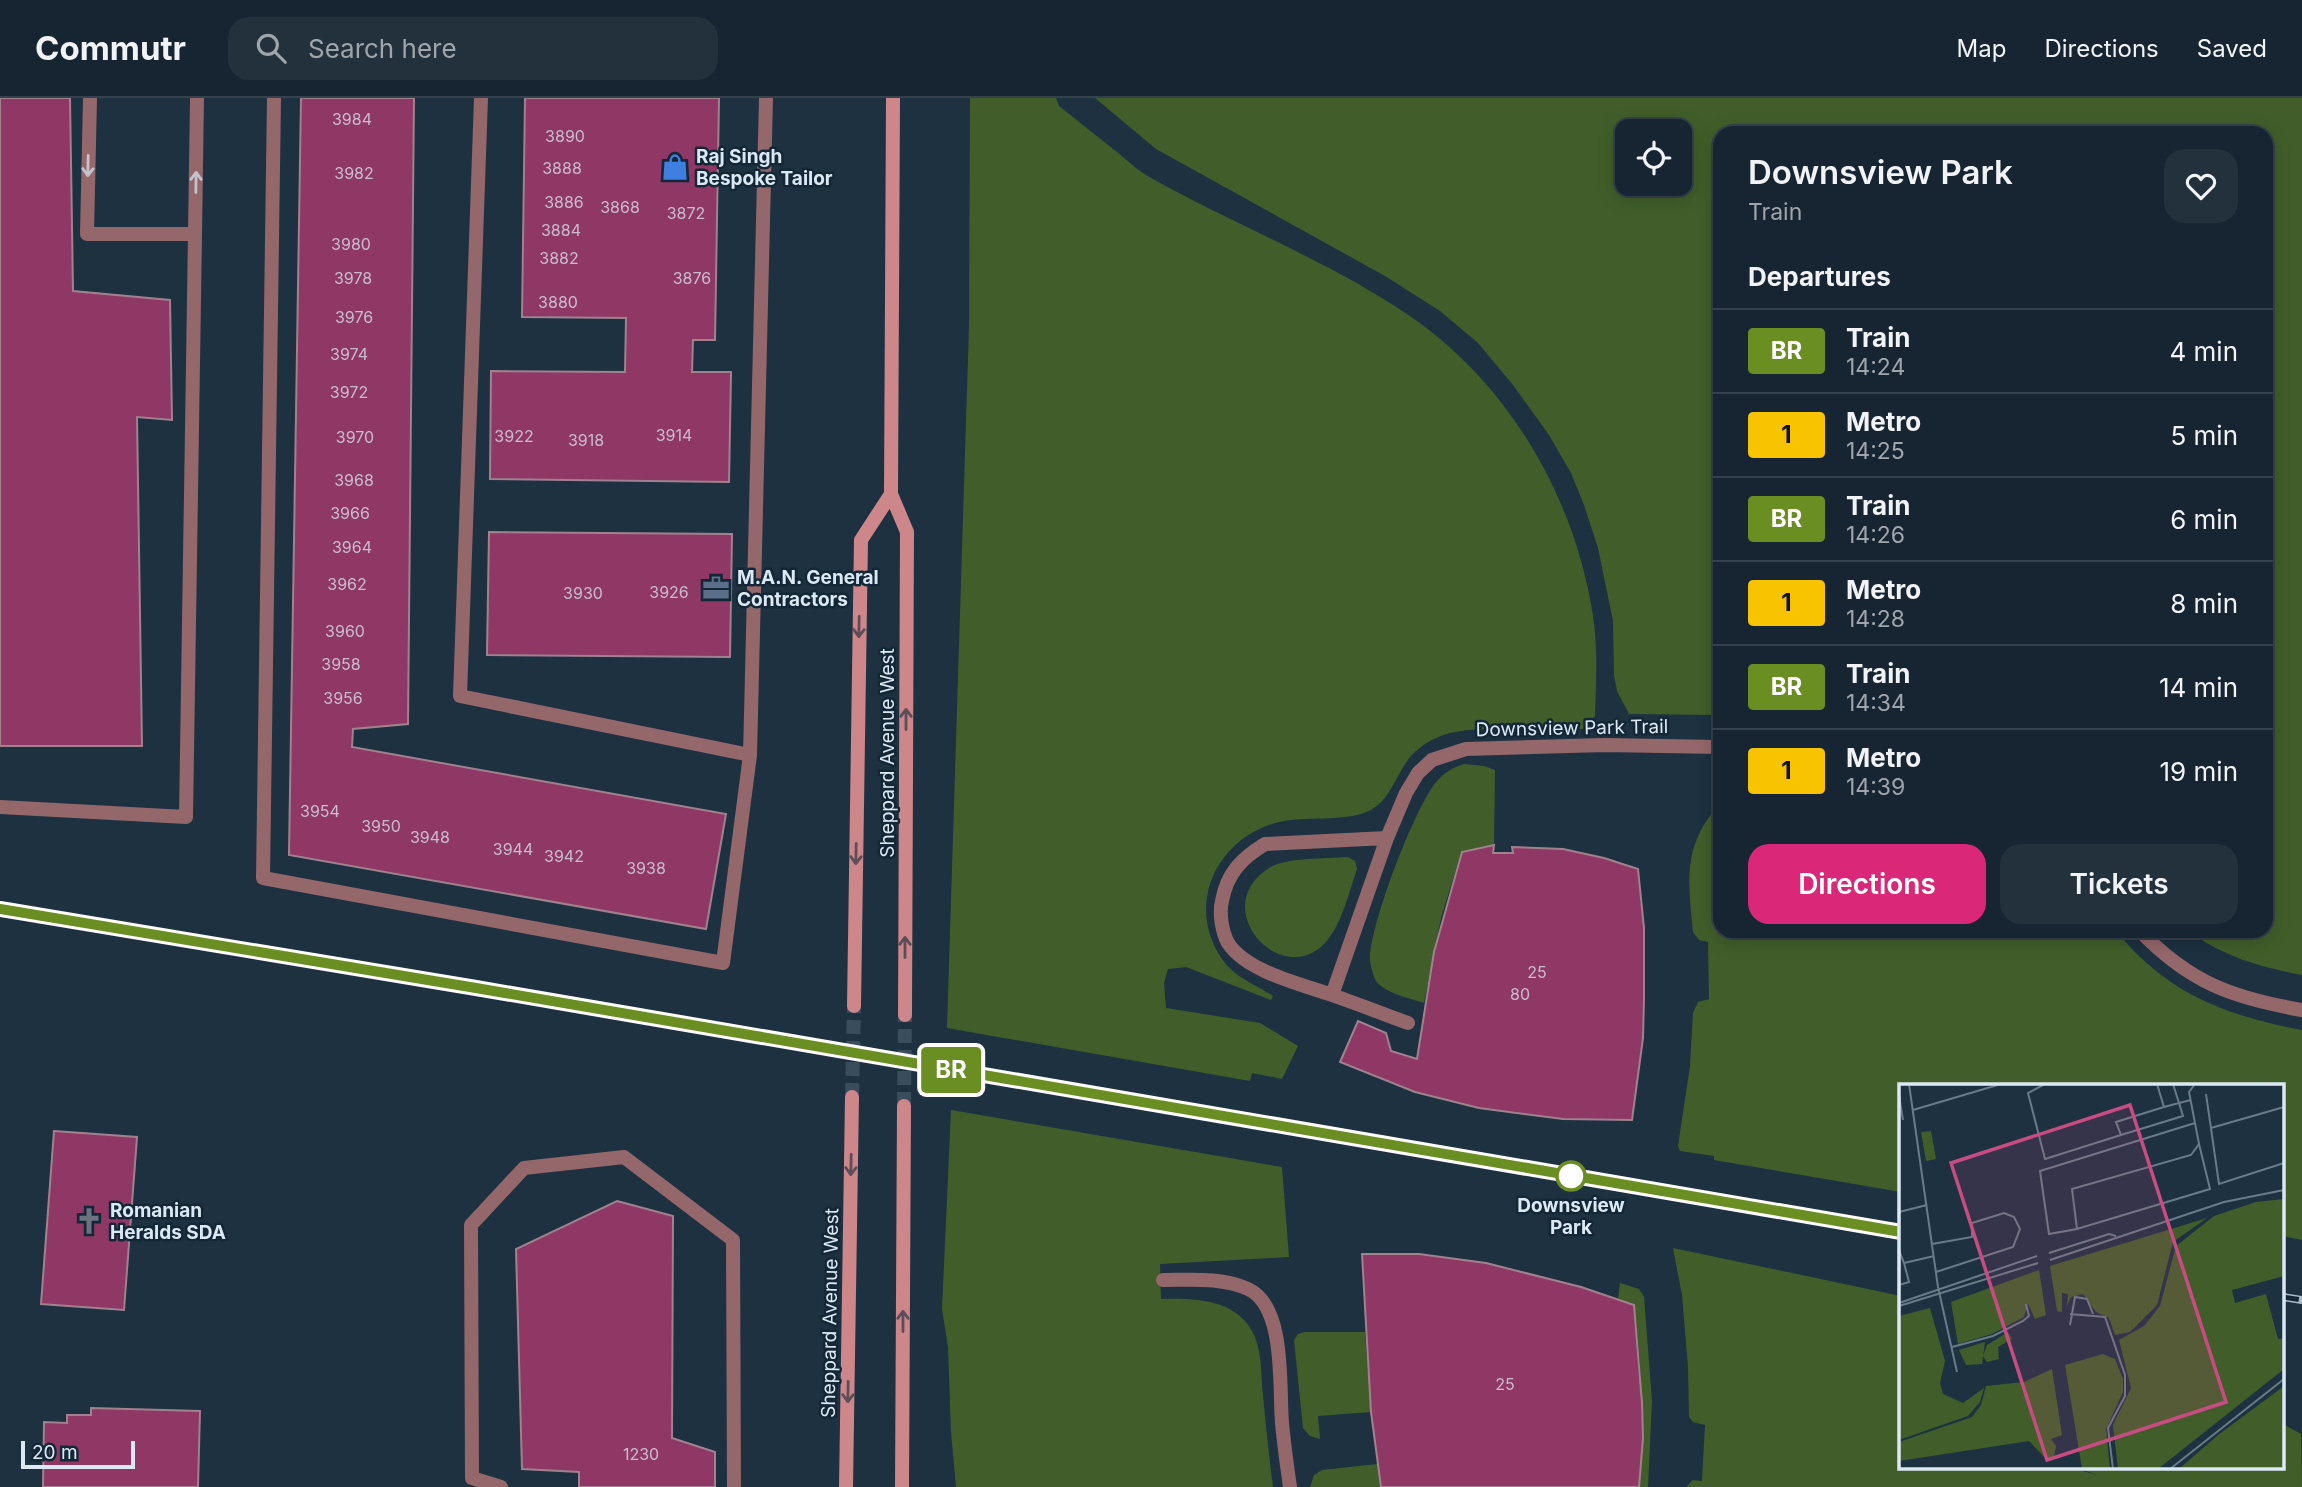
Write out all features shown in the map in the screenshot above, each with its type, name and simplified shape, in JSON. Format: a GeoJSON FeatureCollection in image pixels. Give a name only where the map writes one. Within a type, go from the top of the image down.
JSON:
{"type":"FeatureCollection","features":[{"type":"Feature","properties":{"kind":"main road","name":"Sheppard Avenue West"},"geometry":{"type":"LineString","coordinates":[[893,98],[891,494],[907,532],[905,1015]]}},
{"type":"Feature","properties":{"kind":"main road","name":"Sheppard Avenue West"},"geometry":{"type":"LineString","coordinates":[[854,1006],[860,540],[891,494]]}},
{"type":"Feature","properties":{"kind":"main road","name":"Sheppard Avenue West"},"geometry":{"type":"LineString","coordinates":[[846,1487],[852,1097]]}},
{"type":"Feature","properties":{"kind":"main road"},"geometry":{"type":"LineString","coordinates":[[902,1487],[904,1106]]}},
{"type":"Feature","properties":{"kind":"lane"},"geometry":{"type":"LineString","coordinates":[[90,98],[87,234],[195,234]]}},
{"type":"Feature","properties":{"kind":"lane"},"geometry":{"type":"LineString","coordinates":[[0,807],[186,817],[197,98]]}},
{"type":"Feature","properties":{"kind":"lane"},"geometry":{"type":"LineString","coordinates":[[274,98],[263,878],[723,963],[750,755],[766,98]]}},
{"type":"Feature","properties":{"kind":"lane"},"geometry":{"type":"LineString","coordinates":[[481,98],[460,696],[750,755]]}},
{"type":"Feature","properties":{"kind":"lane","name":"Downsview Park Trail"},"geometry":{"type":"LineString","coordinates":[[1332,995],[1387,838],[1406,793],[1418,773],[1432,760],[1466,749],[1605,745],[1713,747]]}},
{"type":"Feature","properties":{"kind":"lane"},"geometry":{"type":"LineString","coordinates":[[1387,838],[1265,844],[1233,869],[1224,888],[1222,925],[1228,942],[1240,955],[1267,971],[1408,1023]]}},
{"type":"Feature","properties":{"kind":"lane"},"geometry":{"type":"LineString","coordinates":[[2148,938],[2168,957],[2220,989],[2260,1003],[2302,1010]]}},
{"type":"Feature","properties":{"kind":"lane"},"geometry":{"type":"LineString","coordinates":[[502,1487],[472,1478],[471,1225],[524,1168],[624,1157],[733,1240],[734,1487]]}},
{"type":"Feature","properties":{"kind":"lane"},"geometry":{"type":"LineString","coordinates":[[1163,1280],[1228,1282],[1250,1289],[1264,1302],[1277,1339],[1282,1425],[1290,1487]]}},
{"type":"Feature","properties":{"kind":"green space"},"geometry":{"type":"Polygon","coordinates":[[[970,98],[1056,98],[1059,106],[1146,175],[1344,276],[1407,314],[1443,342],[1476,373],[1505,408],[1531,446],[1553,486],[1571,528],[1584,572],[1596,641],[1595,716],[1583,729],[1486,729],[1445,735],[1421,747],[1410,757],[1386,797],[1373,809],[1340,818],[1292,820],[1269,825],[1249,834],[1233,847],[1211,880],[1207,919],[1212,939],[1222,959],[1233,971],[1273,996],[1271,1000],[1186,967],[1168,969],[1164,983],[1166,1008],[1260,1023],[1298,1046],[1282,1079],[1252,1073],[1250,1081],[947,1028],[969,326],[970,98]]]}},
{"type":"Feature","properties":{"kind":"green space"},"geometry":{"type":"Polygon","coordinates":[[[1095,98],[2302,98],[2302,975],[2243,960],[2199,938],[2273,938],[2273,126],[1713,126],[1713,715],[1629,714],[1617,691],[1614,675],[1613,621],[1598,548],[1571,473],[1549,435],[1513,385],[1478,343],[1440,311],[1385,276],[1156,149],[1095,98]]]}},
{"type":"Feature","properties":{"kind":"green space"},"geometry":{"type":"Polygon","coordinates":[[[1464,764],[1495,770],[1494,845],[1461,853],[1441,918],[1424,1003],[1392,992],[1376,981],[1370,960],[1372,944],[1385,895],[1417,815],[1437,781],[1450,770],[1464,764]]]}},
{"type":"Feature","properties":{"kind":"green space"},"geometry":{"type":"Polygon","coordinates":[[[1713,813],[1713,938],[2122,938],[2156,971],[2199,998],[2247,1017],[2302,1030],[2302,1240],[2284,1236],[2284,1084],[1899,1084],[1899,1192],[1714,1160],[1714,1156],[1680,1151],[1678,1146],[1690,1066],[1693,1013],[1698,1002],[1709,999],[1708,942],[1699,940],[1693,932],[1689,880],[1693,849],[1713,813]]]}},
{"type":"Feature","properties":{"kind":"green space"},"geometry":{"type":"Polygon","coordinates":[[[1348,857],[1355,861],[1357,869],[1342,914],[1329,938],[1312,953],[1293,957],[1274,952],[1259,940],[1248,924],[1245,905],[1251,885],[1269,868],[1296,860],[1348,857]]]}},
{"type":"Feature","properties":{"kind":"green space"},"geometry":{"type":"Polygon","coordinates":[[[951,1110],[1282,1167],[1289,1257],[1160,1264],[1161,1299],[1215,1303],[1238,1315],[1248,1324],[1255,1337],[1260,1358],[1273,1487],[956,1487],[948,1347],[942,1309],[951,1110]]]}},
{"type":"Feature","properties":{"kind":"green space"},"geometry":{"type":"Polygon","coordinates":[[[1673,1248],[1899,1296],[1899,1470],[2080,1470],[2097,1475],[2083,1470],[2284,1470],[2284,1425],[2301,1434],[2302,1487],[1686,1487],[1693,1480],[1702,1481],[1705,1425],[1693,1422],[1689,1417],[1682,1295],[1673,1248]]]}},
{"type":"Feature","properties":{"kind":"green space"},"geometry":{"type":"Polygon","coordinates":[[[1620,1283],[1639,1289],[1644,1297],[1652,1401],[1648,1487],[1639,1487],[1641,1396],[1634,1305],[1618,1299],[1620,1283]]]}},
{"type":"Feature","properties":{"kind":"green space"},"geometry":{"type":"Polygon","coordinates":[[[1365,1332],[1371,1412],[1318,1416],[1320,1439],[1310,1436],[1303,1428],[1294,1340],[1298,1334],[1365,1332]]]}},
{"type":"Feature","properties":{"kind":"green space"},"geometry":{"type":"Polygon","coordinates":[[[1377,1464],[1381,1487],[1310,1487],[1314,1475],[1322,1470],[1377,1464]]]}},
{"type":"Feature","properties":{"kind":"building"},"geometry":{"type":"Polygon","coordinates":[[[0,98],[70,98],[73,291],[170,300],[172,420],[137,417],[142,746],[0,746],[0,98]]]}},
{"type":"Feature","properties":{"kind":"building"},"geometry":{"type":"Polygon","coordinates":[[[301,98],[414,98],[408,724],[353,729],[352,747],[726,814],[706,929],[289,855],[301,98]]]}},
{"type":"Feature","properties":{"kind":"building"},"geometry":{"type":"Polygon","coordinates":[[[525,98],[719,98],[715,340],[693,340],[692,372],[731,372],[729,482],[490,479],[491,371],[625,372],[626,318],[522,317],[525,98]]]}},
{"type":"Feature","properties":{"kind":"building"},"geometry":{"type":"Polygon","coordinates":[[[489,532],[732,534],[730,657],[487,655],[489,532]]]}},
{"type":"Feature","properties":{"kind":"building"},"geometry":{"type":"Polygon","coordinates":[[[1494,845],[1493,853],[1513,853],[1512,847],[1563,849],[1638,869],[1644,928],[1644,998],[1643,1038],[1632,1120],[1563,1119],[1479,1108],[1415,1092],[1340,1062],[1358,1021],[1386,1033],[1391,1051],[1417,1059],[1434,952],[1462,852],[1494,845]]]}},
{"type":"Feature","properties":{"kind":"building","name":"Romanian Heralds SDA"},"geometry":{"type":"Polygon","coordinates":[[[54,1131],[137,1137],[124,1310],[41,1304],[54,1131]]]}},
{"type":"Feature","properties":{"kind":"building"},"geometry":{"type":"Polygon","coordinates":[[[617,1201],[673,1216],[672,1438],[715,1452],[715,1487],[579,1487],[579,1472],[522,1469],[516,1249],[617,1201]]]}},
{"type":"Feature","properties":{"kind":"building","name":"Downsview Park"},"geometry":{"type":"Polygon","coordinates":[[[1362,1254],[1419,1254],[1486,1263],[1581,1287],[1634,1305],[1643,1438],[1639,1487],[1381,1487],[1371,1412],[1362,1254]]]}},
{"type":"Feature","properties":{"kind":"building"},"geometry":{"type":"Polygon","coordinates":[[[91,1408],[200,1411],[198,1487],[43,1487],[44,1422],[67,1423],[67,1415],[91,1415],[91,1408]]]}},
{"type":"Feature","properties":{"kind":"tunnel"},"geometry":{"type":"LineString","coordinates":[[852,1097],[854,1006]]}},
{"type":"Feature","properties":{"kind":"tunnel"},"geometry":{"type":"LineString","coordinates":[[904,1106],[905,1015]]}},
{"type":"Feature","properties":{"kind":"railway"},"geometry":{"type":"LineString","coordinates":[[0,909],[1899,1232]]}},
{"type":"Feature","properties":{"kind":"railway"},"geometry":{"type":"LineString","coordinates":[[2284,1297],[2302,1300]]}},
{"type":"Feature","properties":{"kind":"train","name":"BR"},"geometry":{"type":"LineString","coordinates":[[0,909],[1899,1232]]}},
{"type":"Feature","properties":{"kind":"place","name":"Raj Singh Bespoke Tailor"},"geometry":{"type":"Point","coordinates":[675,167]}},
{"type":"Feature","properties":{"kind":"place","name":"M.A.N. General Contractors"},"geometry":{"type":"Point","coordinates":[716,588]}},
{"type":"Feature","properties":{"kind":"place","name":"Downsview Park"},"geometry":{"type":"Point","coordinates":[1571,1176]}},
{"type":"Feature","properties":{"kind":"place","name":"Romanian Heralds SDA"},"geometry":{"type":"Point","coordinates":[89,1221]}}]}
